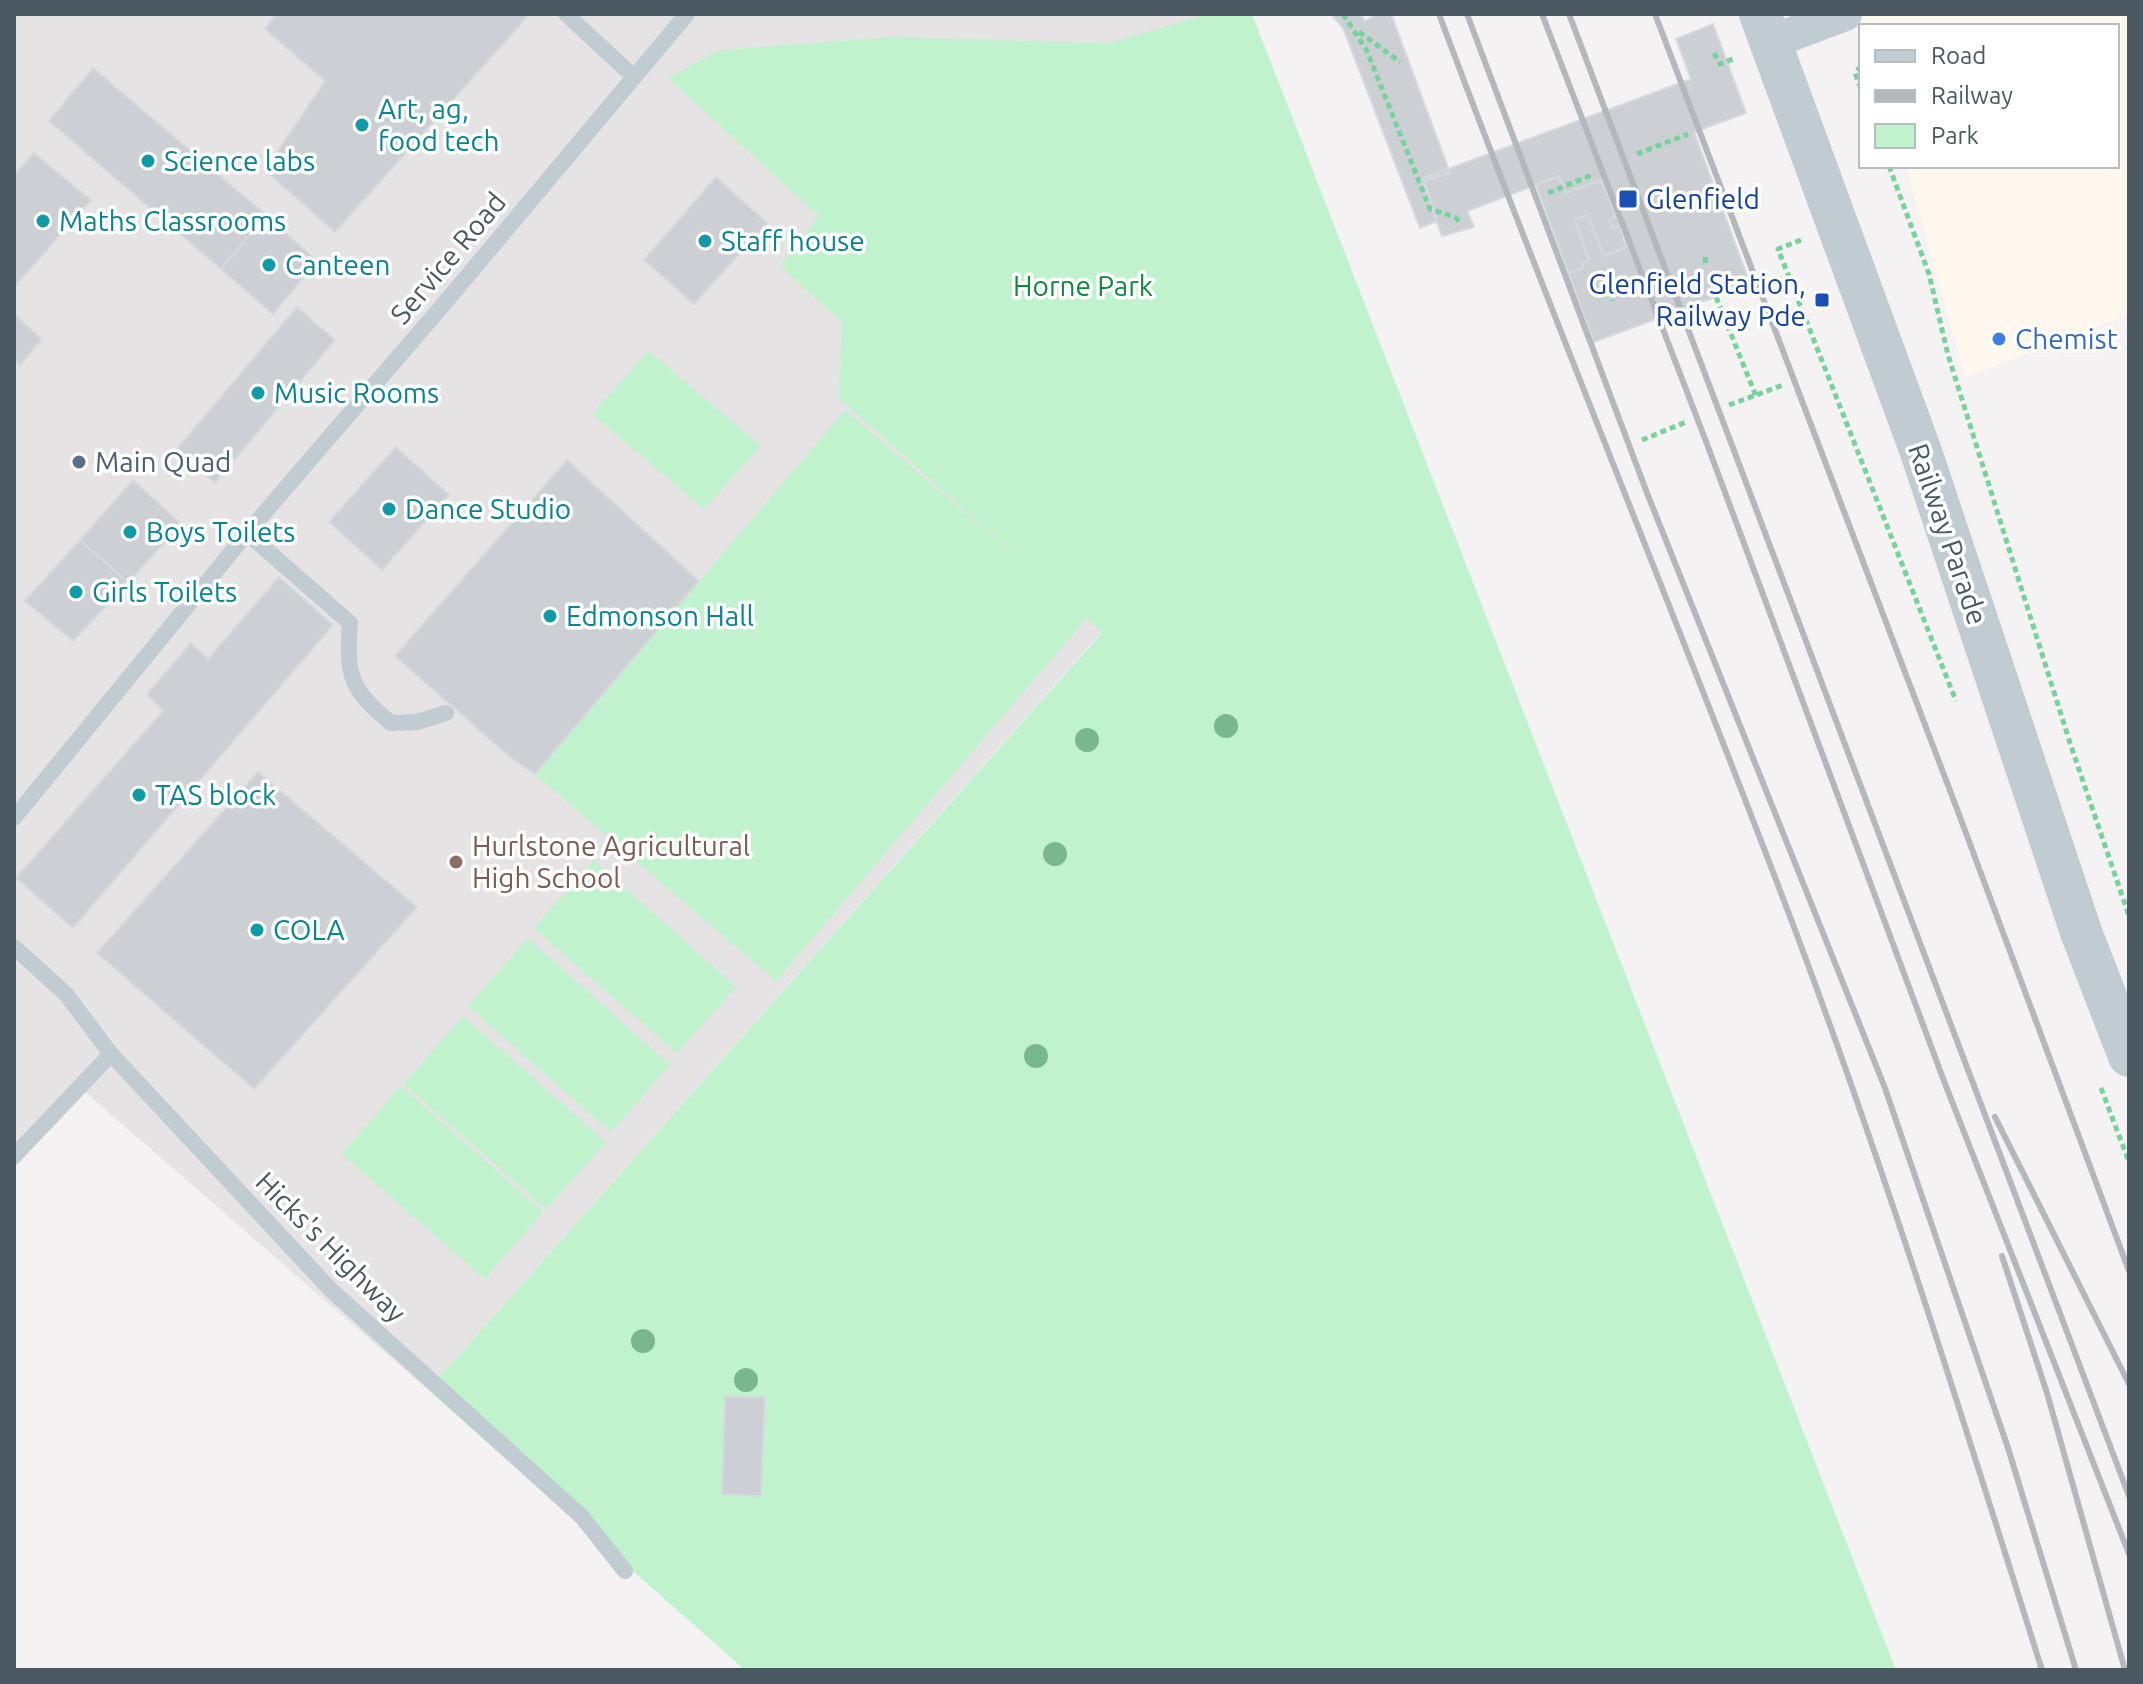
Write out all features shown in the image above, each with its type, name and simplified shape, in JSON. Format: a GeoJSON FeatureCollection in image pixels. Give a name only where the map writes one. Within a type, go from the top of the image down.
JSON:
{"type":"FeatureCollection","features":[{"type":"Feature","properties":{"kind":"street"},"geometry":{"type":"LineString","coordinates":[[1766,28],[1845,14]]}},
{"type":"Feature","properties":{"kind":"street","name":"Railway Parade"},"geometry":{"type":"LineString","coordinates":[[1766,28],[1921,452],[2081,932],[2113,1065]]}},
{"type":"Feature","properties":{"kind":"lane"},"geometry":{"type":"LineString","coordinates":[[566,14],[634,77]]}},
{"type":"Feature","properties":{"kind":"lane","name":"Service Road"},"geometry":{"type":"LineString","coordinates":[[14,818],[247,533],[687,14]]}},
{"type":"Feature","properties":{"kind":"lane"},"geometry":{"type":"LineString","coordinates":[[247,533],[350,623],[347,656],[353,683],[367,703],[391,723],[417,722],[446,713]]}},
{"type":"Feature","properties":{"kind":"lane","name":"Hicks's Highway"},"geometry":{"type":"LineString","coordinates":[[14,947],[66,994],[111,1054],[331,1290],[582,1517],[625,1571]]}},
{"type":"Feature","properties":{"kind":"lane"},"geometry":{"type":"LineString","coordinates":[[14,1156],[111,1054]]}},
{"type":"Feature","properties":{"kind":"path"},"geometry":{"type":"LineString","coordinates":[[1343,14],[1367,51],[1430,209],[1455,217],[1461,223]]}},
{"type":"Feature","properties":{"kind":"path"},"geometry":{"type":"LineString","coordinates":[[1355,30],[1400,62]]}},
{"type":"Feature","properties":{"kind":"path"},"geometry":{"type":"LineString","coordinates":[[1714,53],[1720,64],[1734,59]]}},
{"type":"Feature","properties":{"kind":"path"},"geometry":{"type":"LineString","coordinates":[[1637,154],[1688,134]]}},
{"type":"Feature","properties":{"kind":"path"},"geometry":{"type":"LineString","coordinates":[[1890,168],[1929,274],[1948,355],[2070,743],[2129,916]]}},
{"type":"Feature","properties":{"kind":"path"},"geometry":{"type":"LineString","coordinates":[[1548,193],[1592,175]]}},
{"type":"Feature","properties":{"kind":"path"},"geometry":{"type":"LineString","coordinates":[[1801,240],[1778,249],[1894,537],[1959,711]]}},
{"type":"Feature","properties":{"kind":"path"},"geometry":{"type":"LineString","coordinates":[[1705,257],[1706,266]]}},
{"type":"Feature","properties":{"kind":"path"},"geometry":{"type":"LineString","coordinates":[[1612,290],[1613,301]]}},
{"type":"Feature","properties":{"kind":"path"},"geometry":{"type":"LineString","coordinates":[[1716,297],[1756,396]]}},
{"type":"Feature","properties":{"kind":"path"},"geometry":{"type":"LineString","coordinates":[[1729,405],[1783,385]]}},
{"type":"Feature","properties":{"kind":"path"},"geometry":{"type":"LineString","coordinates":[[1642,440],[1686,422]]}},
{"type":"Feature","properties":{"kind":"path"},"geometry":{"type":"LineString","coordinates":[[2113,1065],[2129,1162]]}},
{"type":"Feature","properties":{"kind":"shaded area","name":"Hurlstone Agricultural High School"},"geometry":{"type":"Polygon","coordinates":[[[14,14],[1252,14],[1373,327],[428,1390],[85,1092],[14,1168],[14,14]]]}},
{"type":"Feature","properties":{"kind":"shaded area"},"geometry":{"type":"Polygon","coordinates":[[[1856,14],[2129,14],[2129,315],[1965,377],[1907,168],[2119,168],[2119,24],[1859,24],[1856,14]]]}},
{"type":"Feature","properties":{"kind":"green space","name":"Horne Park"},"geometry":{"type":"Polygon","coordinates":[[[1252,14],[1896,1670],[745,1670],[428,1390],[1102,633],[1087,618],[776,981],[535,774],[845,410],[1028,566],[839,398],[842,322],[780,266],[819,216],[668,78],[720,50],[893,37],[1109,43],[1206,15],[1252,14]]]}},
{"type":"Feature","properties":{"kind":"green space"},"geometry":{"type":"Polygon","coordinates":[[[649,351],[761,446],[704,509],[592,414],[649,351]]]}},
{"type":"Feature","properties":{"kind":"green space"},"geometry":{"type":"Polygon","coordinates":[[[594,860],[736,987],[677,1053],[534,928],[594,860]]]}},
{"type":"Feature","properties":{"kind":"green space"},"geometry":{"type":"Polygon","coordinates":[[[528,938],[670,1065],[611,1132],[468,1006],[528,938]]]}},
{"type":"Feature","properties":{"kind":"green space"},"geometry":{"type":"Polygon","coordinates":[[[463,1016],[606,1142],[546,1209],[404,1084],[463,1016]]]}},
{"type":"Feature","properties":{"kind":"green space"},"geometry":{"type":"Polygon","coordinates":[[[401,1086],[543,1212],[485,1279],[342,1154],[401,1086]]]}},
{"type":"Feature","properties":{"kind":"building","name":"Art, ag, food tech"},"geometry":{"type":"Polygon","coordinates":[[[276,14],[523,14],[527,17],[335,232],[265,170],[325,81],[265,29],[276,14]]]}},
{"type":"Feature","properties":{"kind":"building"},"geometry":{"type":"Polygon","coordinates":[[[1331,14],[1360,14],[1365,21],[1379,14],[1391,14],[1450,173],[1424,181],[1437,221],[1420,228],[1343,28],[1331,14]]]}},
{"type":"Feature","properties":{"kind":"building"},"geometry":{"type":"Polygon","coordinates":[[[1713,24],[1746,113],[1694,132],[1750,284],[1594,342],[1536,185],[1467,211],[1474,227],[1442,236],[1421,179],[1691,79],[1676,39],[1713,24]]]}},
{"type":"Feature","properties":{"kind":"building","name":"Science labs"},"geometry":{"type":"Polygon","coordinates":[[[93,68],[266,215],[221,269],[49,121],[93,68]]]}},
{"type":"Feature","properties":{"kind":"building","name":"Maths Classrooms"},"geometry":{"type":"Polygon","coordinates":[[[34,153],[91,200],[14,287],[14,175],[34,153]]]}},
{"type":"Feature","properties":{"kind":"building"},"geometry":{"type":"Polygon","coordinates":[[[1559,176],[1566,193],[1601,180],[1616,217],[1609,219],[1612,228],[1619,225],[1627,247],[1604,256],[1588,215],[1575,220],[1589,260],[1582,263],[1583,268],[1569,274],[1536,185],[1559,176]]]}},
{"type":"Feature","properties":{"kind":"building","name":"Staff house"},"geometry":{"type":"Polygon","coordinates":[[[716,177],[767,223],[694,304],[644,260],[716,177]]]}},
{"type":"Feature","properties":{"kind":"building","name":"Canteen"},"geometry":{"type":"Polygon","coordinates":[[[266,215],[317,261],[273,314],[221,269],[266,215]]]}},
{"type":"Feature","properties":{"kind":"building","name":"Music Rooms"},"geometry":{"type":"Polygon","coordinates":[[[297,307],[335,340],[215,483],[176,450],[297,307]]]}},
{"type":"Feature","properties":{"kind":"building"},"geometry":{"type":"Polygon","coordinates":[[[14,314],[42,339],[20,365],[14,359],[14,314]]]}},
{"type":"Feature","properties":{"kind":"building","name":"Dance Studio"},"geometry":{"type":"Polygon","coordinates":[[[396,447],[449,495],[382,570],[329,522],[396,447]]]}},
{"type":"Feature","properties":{"kind":"building","name":"Edmonson Hall"},"geometry":{"type":"Polygon","coordinates":[[[567,460],[699,581],[535,774],[510,757],[395,656],[567,460]]]}},
{"type":"Feature","properties":{"kind":"building","name":"Boys Toilets"},"geometry":{"type":"Polygon","coordinates":[[[133,480],[181,524],[128,583],[80,540],[133,480]]]}},
{"type":"Feature","properties":{"kind":"building","name":"Girls Toilets"},"geometry":{"type":"Polygon","coordinates":[[[80,540],[128,583],[73,641],[25,601],[80,540]]]}},
{"type":"Feature","properties":{"kind":"building","name":"TAS block"},"geometry":{"type":"Polygon","coordinates":[[[279,577],[333,625],[73,928],[16,878],[163,711],[147,694],[191,643],[208,659],[279,577]]]}},
{"type":"Feature","properties":{"kind":"building","name":"COLA"},"geometry":{"type":"Polygon","coordinates":[[[258,772],[417,907],[254,1089],[97,953],[258,772]]]}},
{"type":"Feature","properties":{"kind":"building"},"geometry":{"type":"Polygon","coordinates":[[[725,1396],[765,1397],[761,1496],[722,1494],[725,1396]]]}},
{"type":"Feature","properties":{"kind":"railway"},"geometry":{"type":"LineString","coordinates":[[1439,14],[1824,1007],[1921,1290],[2042,1670]]}},
{"type":"Feature","properties":{"kind":"railway"},"geometry":{"type":"LineString","coordinates":[[1467,14],[1647,493],[1885,1088],[2008,1448],[2076,1670]]}},
{"type":"Feature","properties":{"kind":"railway"},"geometry":{"type":"LineString","coordinates":[[1542,14],[1707,444],[1944,1081],[2129,1554]]}},
{"type":"Feature","properties":{"kind":"railway"},"geometry":{"type":"LineString","coordinates":[[1569,14],[2129,1496]]}},
{"type":"Feature","properties":{"kind":"railway"},"geometry":{"type":"LineString","coordinates":[[1655,14],[2129,1271]]}},
{"type":"Feature","properties":{"kind":"railway"},"geometry":{"type":"LineString","coordinates":[[1995,1117],[2129,1384]]}},
{"type":"Feature","properties":{"kind":"railway"},"geometry":{"type":"LineString","coordinates":[[2002,1256],[2047,1393],[2125,1670]]}},
{"type":"Feature","properties":{"kind":"place","name":"Art, ag, food tech"},"geometry":{"type":"Point","coordinates":[362,125]}},
{"type":"Feature","properties":{"kind":"place","name":"Science labs"},"geometry":{"type":"Point","coordinates":[148,161]}},
{"type":"Feature","properties":{"kind":"place","name":"Glenfield"},"geometry":{"type":"Point","coordinates":[1628,199]}},
{"type":"Feature","properties":{"kind":"place","name":"Maths Classrooms"},"geometry":{"type":"Point","coordinates":[43,221]}},
{"type":"Feature","properties":{"kind":"place","name":"Staff house"},"geometry":{"type":"Point","coordinates":[705,241]}},
{"type":"Feature","properties":{"kind":"place","name":"Canteen"},"geometry":{"type":"Point","coordinates":[269,265]}},
{"type":"Feature","properties":{"kind":"place","name":"Glenfield Station, Railway Pde"},"geometry":{"type":"Point","coordinates":[1822,300]}},
{"type":"Feature","properties":{"kind":"place","name":"Chemist"},"geometry":{"type":"Point","coordinates":[1999,339]}},
{"type":"Feature","properties":{"kind":"place","name":"Music Rooms"},"geometry":{"type":"Point","coordinates":[258,393]}},
{"type":"Feature","properties":{"kind":"place","name":"Main Quad"},"geometry":{"type":"Point","coordinates":[79,462]}},
{"type":"Feature","properties":{"kind":"place","name":"Dance Studio"},"geometry":{"type":"Point","coordinates":[389,509]}},
{"type":"Feature","properties":{"kind":"place","name":"Boys Toilets"},"geometry":{"type":"Point","coordinates":[130,532]}},
{"type":"Feature","properties":{"kind":"place","name":"Girls Toilets"},"geometry":{"type":"Point","coordinates":[76,592]}},
{"type":"Feature","properties":{"kind":"place","name":"Edmonson Hall"},"geometry":{"type":"Point","coordinates":[550,616]}},
{"type":"Feature","properties":{"kind":"place","name":"TAS block"},"geometry":{"type":"Point","coordinates":[139,795]}},
{"type":"Feature","properties":{"kind":"place","name":"Hurlstone Agricultural High School"},"geometry":{"type":"Point","coordinates":[456,862]}},
{"type":"Feature","properties":{"kind":"place","name":"COLA"},"geometry":{"type":"Point","coordinates":[257,930]}}]}
